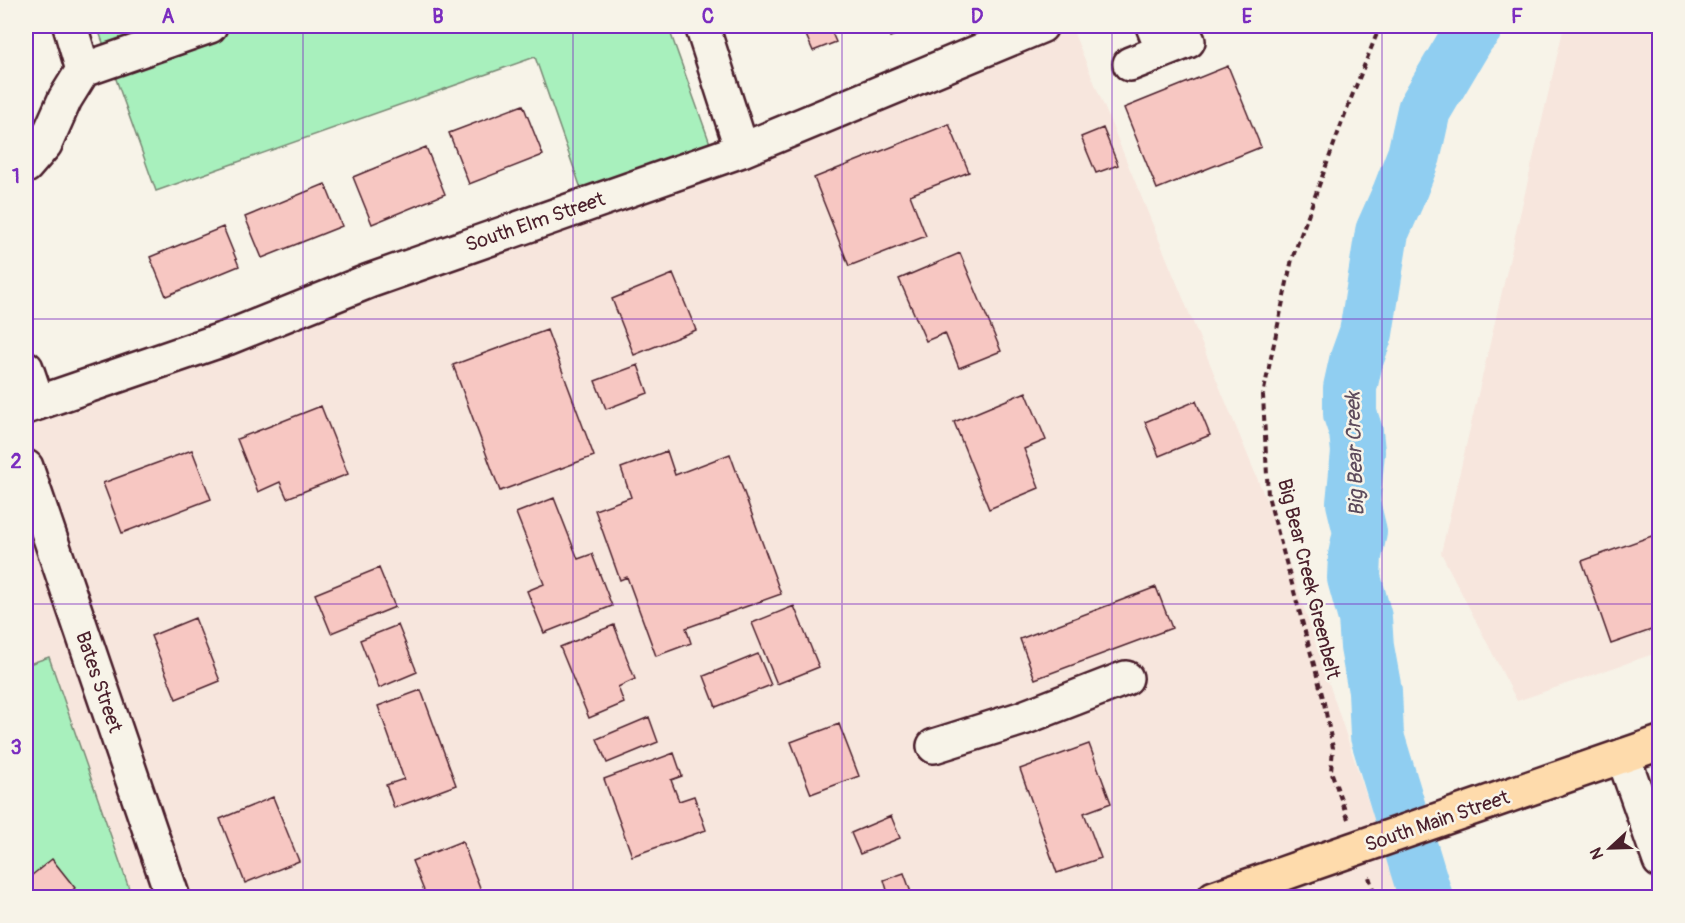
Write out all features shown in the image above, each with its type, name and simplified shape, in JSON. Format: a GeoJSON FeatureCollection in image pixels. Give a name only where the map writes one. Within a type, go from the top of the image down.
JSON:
{"type":"FeatureCollection","features":[{"type":"Feature","properties":{"kind":"main road","name":"South Main Street"},"geometry":{"type":"LineString","coordinates":[[1214,897],[1659,743]]}},
{"type":"Feature","properties":{"kind":"street"},"geometry":{"type":"LineString","coordinates":[[70,26],[83,70]]}},
{"type":"Feature","properties":{"kind":"street"},"geometry":{"type":"LineString","coordinates":[[26,166],[45,144],[66,99],[83,70],[210,26]]}},
{"type":"Feature","properties":{"kind":"street"},"geometry":{"type":"LineString","coordinates":[[702,26],[742,150]]}},
{"type":"Feature","properties":{"kind":"street","name":"South Elm Street"},"geometry":{"type":"LineString","coordinates":[[32,405],[227,338],[369,281],[742,150],[1041,26]]}},
{"type":"Feature","properties":{"kind":"street"},"geometry":{"type":"LineString","coordinates":[[1130,64],[1168,39]]}},
{"type":"Feature","properties":{"kind":"street"},"geometry":{"type":"LineString","coordinates":[[26,368],[32,405]]}},
{"type":"Feature","properties":{"kind":"street","name":"Bates Street"},"geometry":{"type":"LineString","coordinates":[[26,467],[173,897]]}},
{"type":"Feature","properties":{"kind":"street"},"geometry":{"type":"LineString","coordinates":[[934,746],[1023,718],[1126,678]]}},
{"type":"Feature","properties":{"kind":"street"},"geometry":{"type":"LineString","coordinates":[[1623,756],[1659,861]]}},
{"type":"Feature","properties":{"kind":"path","name":"Big Bear Creek Greenbelt"},"geometry":{"type":"LineString","coordinates":[[1349,821],[1331,771],[1334,748],[1323,698],[1268,496],[1263,395],[1292,259],[1380,26]]}},
{"type":"Feature","properties":{"kind":"path"},"geometry":{"type":"LineString","coordinates":[[1368,875],[1376,897]]}},
{"type":"Feature","properties":{"kind":"shaded area"},"geometry":{"type":"Polygon","coordinates":[[[1040,26],[1071,26],[1276,524],[1400,897],[26,897],[26,403],[1040,26]]]}},
{"type":"Feature","properties":{"kind":"shaded area"},"geometry":{"type":"Polygon","coordinates":[[[1564,26],[1659,26],[1659,652],[1517,701],[1441,553],[1564,26]]]}},
{"type":"Feature","properties":{"kind":"green space"},"geometry":{"type":"Polygon","coordinates":[[[97,26],[668,26],[721,174],[592,220],[535,57],[156,191],[97,26]]]}},
{"type":"Feature","properties":{"kind":"green space"},"geometry":{"type":"Polygon","coordinates":[[[49,657],[132,897],[26,898],[26,665],[49,657]]]}},
{"type":"Feature","properties":{"kind":"building"},"geometry":{"type":"Polygon","coordinates":[[[802,26],[829,26],[836,42],[813,51],[802,26]]]}},
{"type":"Feature","properties":{"kind":"building"},"geometry":{"type":"Polygon","coordinates":[[[886,26],[919,26],[890,37],[886,26]]]}},
{"type":"Feature","properties":{"kind":"building"},"geometry":{"type":"Polygon","coordinates":[[[1228,66],[1261,147],[1157,189],[1124,108],[1228,66]]]}},
{"type":"Feature","properties":{"kind":"building"},"geometry":{"type":"Polygon","coordinates":[[[523,105],[543,155],[469,184],[449,133],[523,105]]]}},
{"type":"Feature","properties":{"kind":"building"},"geometry":{"type":"Polygon","coordinates":[[[949,124],[969,172],[910,195],[926,236],[849,266],[814,178],[949,124]]]}},
{"type":"Feature","properties":{"kind":"building"},"geometry":{"type":"Polygon","coordinates":[[[1103,128],[1118,165],[1096,173],[1081,137],[1103,128]]]}},
{"type":"Feature","properties":{"kind":"building"},"geometry":{"type":"Polygon","coordinates":[[[426,147],[445,194],[372,224],[353,177],[426,147]]]}},
{"type":"Feature","properties":{"kind":"building"},"geometry":{"type":"Polygon","coordinates":[[[325,184],[342,226],[262,258],[245,217],[325,184]]]}},
{"type":"Feature","properties":{"kind":"building"},"geometry":{"type":"Polygon","coordinates":[[[223,227],[239,266],[166,296],[150,257],[223,227]]]}},
{"type":"Feature","properties":{"kind":"building"},"geometry":{"type":"Polygon","coordinates":[[[960,253],[1001,351],[959,368],[945,333],[926,341],[899,279],[960,253]]]}},
{"type":"Feature","properties":{"kind":"building"},"geometry":{"type":"Polygon","coordinates":[[[673,274],[696,330],[634,355],[612,299],[673,274]]]}},
{"type":"Feature","properties":{"kind":"building"},"geometry":{"type":"Polygon","coordinates":[[[547,330],[594,456],[500,491],[453,365],[547,330]]]}},
{"type":"Feature","properties":{"kind":"building"},"geometry":{"type":"Polygon","coordinates":[[[638,365],[648,393],[606,409],[595,381],[638,365]]]}},
{"type":"Feature","properties":{"kind":"building"},"geometry":{"type":"Polygon","coordinates":[[[1026,392],[1046,440],[1024,449],[1039,488],[989,509],[954,422],[1026,392]]]}},
{"type":"Feature","properties":{"kind":"building"},"geometry":{"type":"Polygon","coordinates":[[[1196,401],[1210,435],[1159,456],[1145,422],[1196,401]]]}},
{"type":"Feature","properties":{"kind":"building"},"geometry":{"type":"Polygon","coordinates":[[[321,406],[348,474],[287,498],[280,482],[258,492],[237,439],[321,406]]]}},
{"type":"Feature","properties":{"kind":"building"},"geometry":{"type":"Polygon","coordinates":[[[192,450],[211,499],[122,533],[103,483],[192,450]]]}},
{"type":"Feature","properties":{"kind":"building"},"geometry":{"type":"Polygon","coordinates":[[[667,451],[675,475],[730,454],[781,594],[686,628],[691,643],[656,656],[627,577],[620,580],[595,510],[631,497],[621,468],[667,451]]]}},
{"type":"Feature","properties":{"kind":"building"},"geometry":{"type":"Polygon","coordinates":[[[554,498],[578,559],[592,554],[612,606],[544,633],[527,591],[544,584],[516,513],[554,498]]]}},
{"type":"Feature","properties":{"kind":"building"},"geometry":{"type":"Polygon","coordinates":[[[1660,533],[1660,627],[1611,644],[1582,561],[1660,533]]]}},
{"type":"Feature","properties":{"kind":"building"},"geometry":{"type":"Polygon","coordinates":[[[379,568],[395,607],[331,633],[315,594],[379,568]]]}},
{"type":"Feature","properties":{"kind":"building"},"geometry":{"type":"Polygon","coordinates":[[[1156,587],[1172,628],[1035,679],[1020,639],[1156,587]]]}},
{"type":"Feature","properties":{"kind":"building"},"geometry":{"type":"Polygon","coordinates":[[[794,606],[819,667],[777,684],[752,623],[794,606]]]}},
{"type":"Feature","properties":{"kind":"building"},"geometry":{"type":"Polygon","coordinates":[[[195,618],[220,681],[176,699],[151,636],[195,618]]]}},
{"type":"Feature","properties":{"kind":"building"},"geometry":{"type":"Polygon","coordinates":[[[398,625],[417,672],[379,688],[360,640],[398,625]]]}},
{"type":"Feature","properties":{"kind":"building"},"geometry":{"type":"Polygon","coordinates":[[[614,625],[635,679],[618,687],[624,703],[589,718],[560,647],[614,625]]]}},
{"type":"Feature","properties":{"kind":"building"},"geometry":{"type":"Polygon","coordinates":[[[758,654],[771,685],[716,707],[704,676],[758,654]]]}},
{"type":"Feature","properties":{"kind":"building"},"geometry":{"type":"Polygon","coordinates":[[[421,690],[456,785],[394,808],[386,785],[404,779],[378,706],[421,690]]]}},
{"type":"Feature","properties":{"kind":"building"},"geometry":{"type":"Polygon","coordinates":[[[649,717],[658,742],[607,763],[597,739],[649,717]]]}},
{"type":"Feature","properties":{"kind":"building"},"geometry":{"type":"Polygon","coordinates":[[[839,724],[859,776],[811,794],[791,742],[839,724]]]}},
{"type":"Feature","properties":{"kind":"building"},"geometry":{"type":"Polygon","coordinates":[[[1089,744],[1111,803],[1084,813],[1101,858],[1057,873],[1020,769],[1089,744]]]}},
{"type":"Feature","properties":{"kind":"building"},"geometry":{"type":"Polygon","coordinates":[[[674,753],[682,776],[671,780],[679,801],[694,796],[706,830],[632,856],[604,779],[674,753]]]}},
{"type":"Feature","properties":{"kind":"building"},"geometry":{"type":"Polygon","coordinates":[[[273,797],[299,861],[245,883],[220,819],[273,797]]]}},
{"type":"Feature","properties":{"kind":"building"},"geometry":{"type":"Polygon","coordinates":[[[891,816],[900,838],[860,854],[851,833],[891,816]]]}},
{"type":"Feature","properties":{"kind":"building"},"geometry":{"type":"Polygon","coordinates":[[[462,841],[484,898],[427,898],[412,861],[462,841]]]}},
{"type":"Feature","properties":{"kind":"building"},"geometry":{"type":"Polygon","coordinates":[[[52,859],[75,888],[64,898],[26,898],[26,880],[52,859]]]}},
{"type":"Feature","properties":{"kind":"building"},"geometry":{"type":"Polygon","coordinates":[[[904,873],[913,898],[869,898],[887,890],[884,880],[904,873]]]}},
{"type":"Feature","properties":{"kind":"waterway","name":"Big Bear Creek"},"geometry":{"type":"LineString","coordinates":[[1426,898],[1377,736],[1375,691],[1367,647],[1365,618],[1354,578],[1355,556],[1360,532],[1353,503],[1358,452],[1356,432],[1350,414],[1350,388],[1366,333],[1382,232],[1414,155],[1424,110],[1476,26]]}}]}
